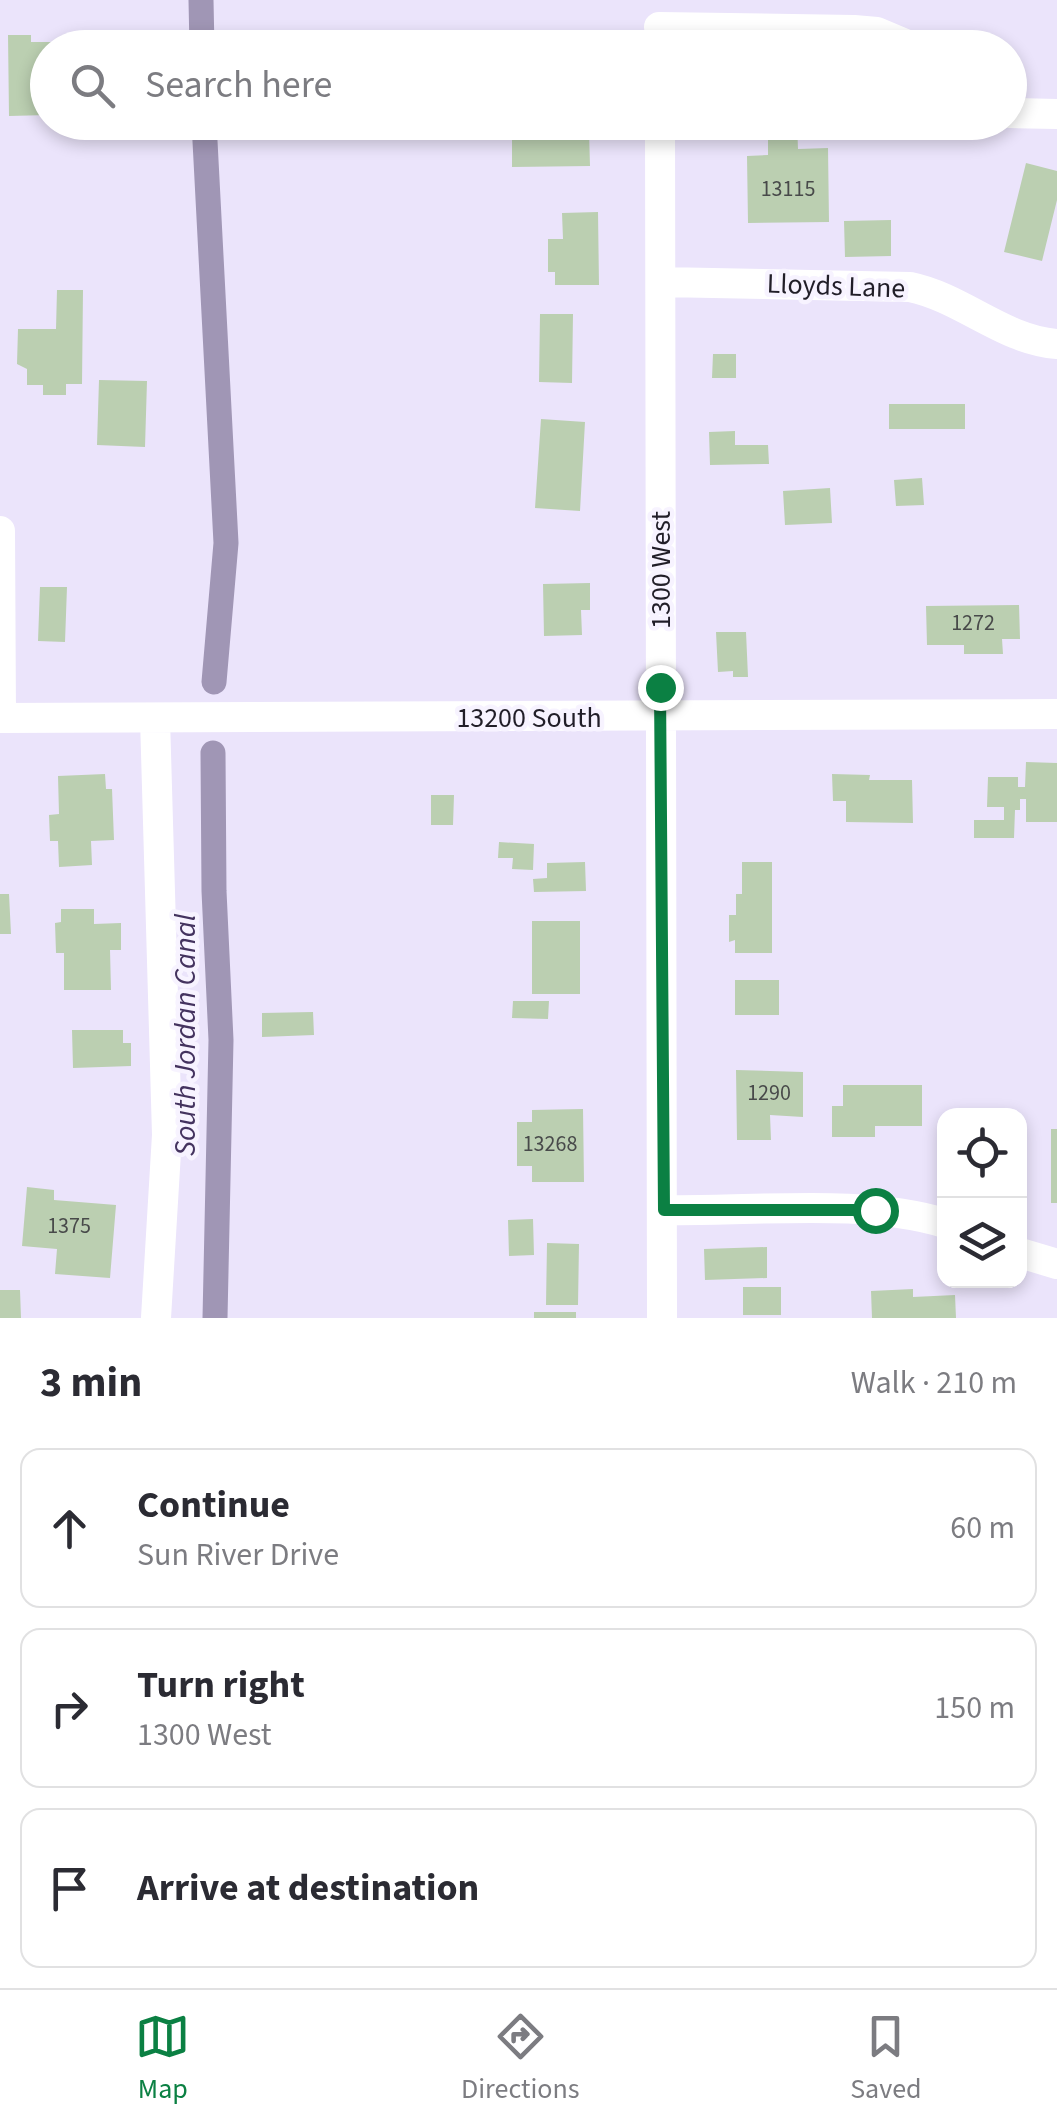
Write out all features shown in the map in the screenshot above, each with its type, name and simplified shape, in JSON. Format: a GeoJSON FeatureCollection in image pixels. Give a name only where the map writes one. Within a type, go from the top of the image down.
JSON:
{"type":"FeatureCollection","features":[{"type":"Feature","properties":{"kind":"street"},"geometry":{"type":"LineString","coordinates":[[659,25],[854,30]]}},
{"type":"Feature","properties":{"kind":"street"},"geometry":{"type":"LineString","coordinates":[[1027,113],[1057,114]]}},
{"type":"Feature","properties":{"kind":"street","name":"1300 West"},"geometry":{"type":"LineString","coordinates":[[660,140],[662,1318]]}},
{"type":"Feature","properties":{"kind":"street","name":"Lloyds Lane"},"geometry":{"type":"LineString","coordinates":[[662,282],[910,287],[937,292],[1006,330],[1039,343],[1057,344]]}},
{"type":"Feature","properties":{"kind":"street"},"geometry":{"type":"LineString","coordinates":[[0,532],[0,718]]}},
{"type":"Feature","properties":{"kind":"street","name":"13200 South"},"geometry":{"type":"LineString","coordinates":[[0,718],[1057,714]]}},
{"type":"Feature","properties":{"kind":"street"},"geometry":{"type":"LineString","coordinates":[[155,718],[167,1135],[156,1318]]}},
{"type":"Feature","properties":{"kind":"street"},"geometry":{"type":"LineString","coordinates":[[664,1210],[875,1210],[937,1221]]}},
{"type":"Feature","properties":{"kind":"street"},"geometry":{"type":"LineString","coordinates":[[1027,1255],[1057,1264]]}},
{"type":"Feature","properties":{"kind":"building"},"geometry":{"type":"Polygon","coordinates":[[[8,35],[30,35],[30,115],[9,116],[8,35]]]}},
{"type":"Feature","properties":{"kind":"building"},"geometry":{"type":"Polygon","coordinates":[[[512,140],[589,140],[590,166],[512,167],[512,140]]]}},
{"type":"Feature","properties":{"kind":"building"},"geometry":{"type":"Polygon","coordinates":[[[768,140],[798,140],[798,149],[828,148],[829,222],[748,223],[747,156],[768,155],[768,140]]]}},
{"type":"Feature","properties":{"kind":"building"},"geometry":{"type":"Polygon","coordinates":[[[1026,163],[1057,171],[1057,200],[1042,261],[1004,252],[1026,163]]]}},
{"type":"Feature","properties":{"kind":"building"},"geometry":{"type":"Polygon","coordinates":[[[598,212],[599,285],[555,285],[555,272],[548,272],[548,239],[563,239],[562,213],[598,212]]]}},
{"type":"Feature","properties":{"kind":"building"},"geometry":{"type":"Polygon","coordinates":[[[891,220],[891,256],[845,257],[844,221],[891,220]]]}},
{"type":"Feature","properties":{"kind":"building"},"geometry":{"type":"Polygon","coordinates":[[[57,290],[83,290],[82,384],[66,384],[66,395],[43,395],[43,385],[27,385],[27,369],[17,364],[18,329],[56,329],[57,290]]]}},
{"type":"Feature","properties":{"kind":"building"},"geometry":{"type":"Polygon","coordinates":[[[540,314],[573,314],[572,383],[539,382],[540,314]]]}},
{"type":"Feature","properties":{"kind":"building"},"geometry":{"type":"Polygon","coordinates":[[[713,354],[736,354],[736,378],[712,378],[713,354]]]}},
{"type":"Feature","properties":{"kind":"building"},"geometry":{"type":"Polygon","coordinates":[[[99,380],[147,381],[145,447],[97,445],[99,380]]]}},
{"type":"Feature","properties":{"kind":"building"},"geometry":{"type":"Polygon","coordinates":[[[889,404],[965,404],[965,429],[889,429],[889,404]]]}},
{"type":"Feature","properties":{"kind":"building"},"geometry":{"type":"Polygon","coordinates":[[[541,419],[585,422],[580,511],[535,508],[541,419]]]}},
{"type":"Feature","properties":{"kind":"building"},"geometry":{"type":"Polygon","coordinates":[[[735,431],[735,445],[768,445],[769,464],[710,465],[709,432],[735,431]]]}},
{"type":"Feature","properties":{"kind":"building"},"geometry":{"type":"Polygon","coordinates":[[[922,478],[924,505],[896,506],[894,480],[922,478]]]}},
{"type":"Feature","properties":{"kind":"building"},"geometry":{"type":"Polygon","coordinates":[[[830,488],[832,523],[785,525],[783,491],[830,488]]]}},
{"type":"Feature","properties":{"kind":"building"},"geometry":{"type":"Polygon","coordinates":[[[590,583],[590,610],[581,610],[582,635],[544,636],[543,584],[590,583]]]}},
{"type":"Feature","properties":{"kind":"building"},"geometry":{"type":"Polygon","coordinates":[[[40,587],[67,587],[65,642],[38,641],[40,587]]]}},
{"type":"Feature","properties":{"kind":"building"},"geometry":{"type":"Polygon","coordinates":[[[1019,605],[1020,639],[1002,639],[1003,654],[964,654],[964,645],[927,645],[926,606],[1019,605]]]}},
{"type":"Feature","properties":{"kind":"building"},"geometry":{"type":"Polygon","coordinates":[[[716,632],[746,632],[748,677],[733,677],[733,671],[718,672],[716,632]]]}},
{"type":"Feature","properties":{"kind":"building"},"geometry":{"type":"Polygon","coordinates":[[[1026,762],[1057,763],[1057,822],[1026,822],[1026,799],[1020,799],[1020,810],[1015,810],[1014,838],[974,838],[974,820],[1004,820],[1004,807],[987,807],[988,777],[1018,777],[1018,787],[1025,787],[1026,762]]]}},
{"type":"Feature","properties":{"kind":"building"},"geometry":{"type":"Polygon","coordinates":[[[105,774],[106,789],[112,789],[114,840],[91,841],[92,865],[59,867],[58,841],[50,841],[49,815],[59,814],[58,776],[105,774]]]}},
{"type":"Feature","properties":{"kind":"building"},"geometry":{"type":"Polygon","coordinates":[[[832,774],[870,775],[869,780],[912,780],[913,823],[846,822],[846,801],[833,801],[832,774]]]}},
{"type":"Feature","properties":{"kind":"building"},"geometry":{"type":"Polygon","coordinates":[[[431,795],[454,795],[453,825],[431,825],[431,795]]]}},
{"type":"Feature","properties":{"kind":"building"},"geometry":{"type":"Polygon","coordinates":[[[499,842],[534,844],[533,870],[512,869],[513,858],[498,858],[499,842]]]}},
{"type":"Feature","properties":{"kind":"building"},"geometry":{"type":"Polygon","coordinates":[[[585,862],[586,891],[534,892],[533,879],[547,878],[547,863],[585,862]]]}},
{"type":"Feature","properties":{"kind":"building"},"geometry":{"type":"Polygon","coordinates":[[[742,862],[772,862],[772,953],[735,953],[735,940],[729,942],[729,915],[736,915],[736,894],[742,894],[742,862]]]}},
{"type":"Feature","properties":{"kind":"building"},"geometry":{"type":"Polygon","coordinates":[[[0,894],[9,894],[11,934],[0,934],[0,894]]]}},
{"type":"Feature","properties":{"kind":"building"},"geometry":{"type":"Polygon","coordinates":[[[61,909],[94,909],[94,924],[121,923],[121,950],[110,950],[111,990],[64,990],[64,953],[56,953],[55,923],[61,922],[61,909]]]}},
{"type":"Feature","properties":{"kind":"building"},"geometry":{"type":"Polygon","coordinates":[[[532,921],[580,921],[580,994],[532,994],[532,921]]]}},
{"type":"Feature","properties":{"kind":"building"},"geometry":{"type":"Polygon","coordinates":[[[735,980],[779,980],[779,1015],[735,1015],[735,980]]]}},
{"type":"Feature","properties":{"kind":"building"},"geometry":{"type":"Polygon","coordinates":[[[513,1001],[549,1001],[548,1019],[512,1018],[513,1001]]]}},
{"type":"Feature","properties":{"kind":"building"},"geometry":{"type":"Polygon","coordinates":[[[313,1012],[314,1035],[262,1037],[262,1013],[313,1012]]]}},
{"type":"Feature","properties":{"kind":"building"},"geometry":{"type":"Polygon","coordinates":[[[72,1030],[123,1030],[123,1043],[131,1043],[131,1066],[73,1068],[72,1030]]]}},
{"type":"Feature","properties":{"kind":"building"},"geometry":{"type":"Polygon","coordinates":[[[736,1070],[803,1072],[803,1117],[770,1115],[771,1140],[737,1140],[736,1070]]]}},
{"type":"Feature","properties":{"kind":"building"},"geometry":{"type":"Polygon","coordinates":[[[843,1085],[922,1085],[922,1126],[875,1126],[875,1137],[832,1137],[832,1106],[843,1106],[843,1085]]]}},
{"type":"Feature","properties":{"kind":"building"},"geometry":{"type":"Polygon","coordinates":[[[583,1109],[584,1182],[532,1182],[532,1166],[517,1166],[517,1122],[532,1122],[532,1110],[583,1109]]]}},
{"type":"Feature","properties":{"kind":"building"},"geometry":{"type":"Polygon","coordinates":[[[1051,1129],[1057,1129],[1057,1203],[1051,1203],[1051,1129]]]}},
{"type":"Feature","properties":{"kind":"building"},"geometry":{"type":"Polygon","coordinates":[[[27,1187],[54,1190],[54,1200],[116,1205],[110,1278],[55,1274],[57,1249],[22,1246],[27,1187]]]}},
{"type":"Feature","properties":{"kind":"building"},"geometry":{"type":"Polygon","coordinates":[[[533,1219],[534,1255],[509,1256],[508,1220],[533,1219]]]}},
{"type":"Feature","properties":{"kind":"building"},"geometry":{"type":"Polygon","coordinates":[[[547,1243],[579,1244],[578,1305],[546,1305],[547,1243]]]}},
{"type":"Feature","properties":{"kind":"building"},"geometry":{"type":"Polygon","coordinates":[[[767,1247],[767,1278],[705,1280],[704,1249],[767,1247]]]}},
{"type":"Feature","properties":{"kind":"building"},"geometry":{"type":"Polygon","coordinates":[[[743,1287],[781,1287],[781,1315],[743,1315],[743,1287]]]}},
{"type":"Feature","properties":{"kind":"building"},"geometry":{"type":"Polygon","coordinates":[[[913,1289],[913,1297],[955,1295],[956,1318],[872,1318],[871,1291],[913,1289]]]}},
{"type":"Feature","properties":{"kind":"building"},"geometry":{"type":"Polygon","coordinates":[[[0,1290],[20,1290],[21,1318],[0,1318],[0,1290]]]}},
{"type":"Feature","properties":{"kind":"building"},"geometry":{"type":"Polygon","coordinates":[[[534,1312],[576,1312],[576,1318],[534,1318],[534,1312]]]}},
{"type":"Feature","properties":{"kind":"waterway","name":"South Jordan Canal"},"geometry":{"type":"LineString","coordinates":[[201,0],[202,30]]}},
{"type":"Feature","properties":{"kind":"waterway","name":"South Jordan Canal"},"geometry":{"type":"LineString","coordinates":[[205,140],[226,543],[214,682]]}},
{"type":"Feature","properties":{"kind":"waterway","name":"South Jordan Canal"},"geometry":{"type":"LineString","coordinates":[[213,753],[221,1040],[215,1318]]}},
{"type":"Feature","properties":{"kind":"route"},"geometry":{"type":"LineString","coordinates":[[660,687],[664,1210],[875,1210]]}}]}
